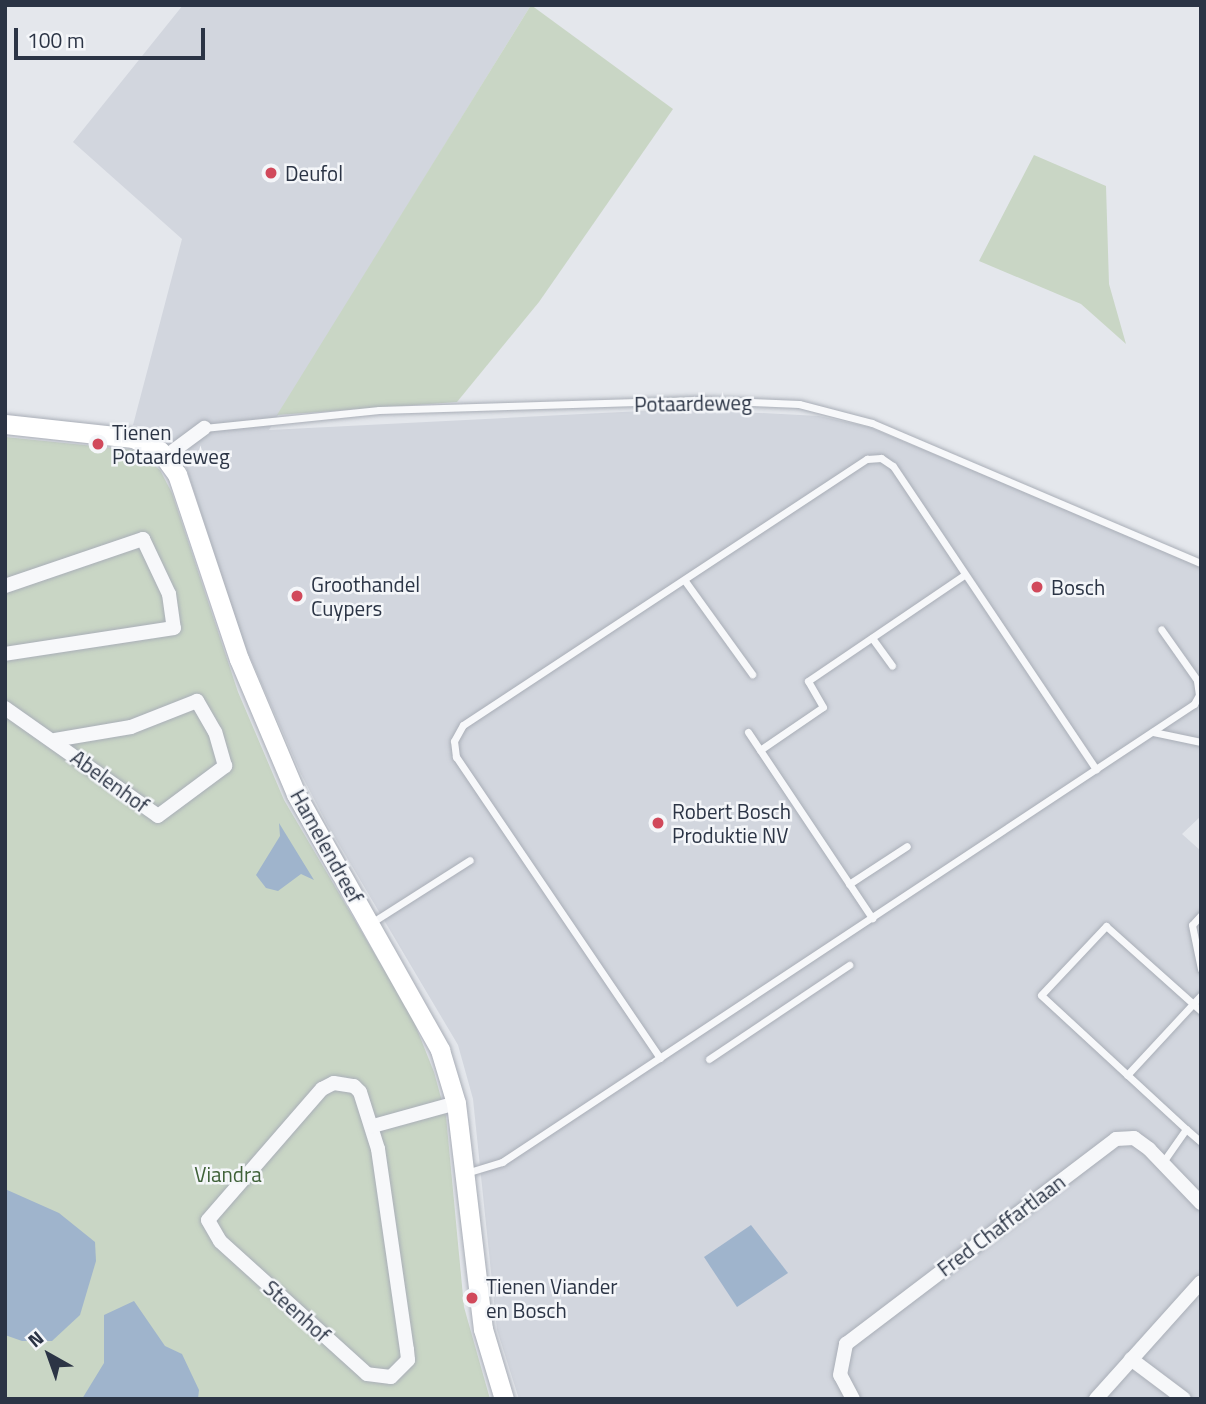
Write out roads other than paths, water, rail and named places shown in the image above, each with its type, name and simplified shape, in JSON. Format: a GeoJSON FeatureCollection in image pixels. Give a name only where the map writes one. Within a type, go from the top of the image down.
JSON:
{"type":"FeatureCollection","features":[{"type":"Feature","properties":{"kind":"street"},"geometry":{"type":"LineString","coordinates":[[5,424],[133,438],[166,457]]}},
{"type":"Feature","properties":{"kind":"street","name":"Potaardeweg"},"geometry":{"type":"LineString","coordinates":[[166,457],[204,428]]}},
{"type":"Feature","properties":{"kind":"street","name":"Hamelendreef"},"geometry":{"type":"LineString","coordinates":[[166,457],[180,481],[239,659],[280,758],[427,1021],[456,1103],[483,1329],[504,1399]]}},
{"type":"Feature","properties":{"kind":"street"},"geometry":{"type":"LineString","coordinates":[[5,586],[143,539],[169,594],[174,628],[5,654]]}},
{"type":"Feature","properties":{"kind":"street","name":"Abelenhof"},"geometry":{"type":"LineString","coordinates":[[5,708],[38,735],[55,740],[158,816],[225,766],[215,732],[197,701],[131,727],[55,740]]}},
{"type":"Feature","properties":{"kind":"street","name":"Steenhof"},"geometry":{"type":"LineString","coordinates":[[334,1083],[354,1086],[373,1126],[408,1360],[391,1377],[379,1378],[367,1374],[219,1241],[208,1220],[322,1089],[334,1083]]}},
{"type":"Feature","properties":{"kind":"street"},"geometry":{"type":"LineString","coordinates":[[373,1126],[456,1103]]}},
{"type":"Feature","properties":{"kind":"street","name":"Fred Chaffartlaan"},"geometry":{"type":"LineString","coordinates":[[853,1399],[840,1375],[846,1344],[1116,1139],[1134,1138],[1201,1203]]}},
{"type":"Feature","properties":{"kind":"street"},"geometry":{"type":"LineString","coordinates":[[1096,1399],[1201,1282]]}},
{"type":"Feature","properties":{"kind":"street"},"geometry":{"type":"LineString","coordinates":[[1131,1359],[1184,1399]]}},
{"type":"Feature","properties":{"kind":"lane","name":"Potaardeweg"},"geometry":{"type":"LineString","coordinates":[[204,428],[379,410],[701,400],[799,404],[872,423],[1201,563]]}},
{"type":"Feature","properties":{"kind":"lane"},"geometry":{"type":"LineString","coordinates":[[660,1058],[456,757],[454,741],[463,725],[867,459],[880,458],[893,466],[1096,769]]}},
{"type":"Feature","properties":{"kind":"lane"},"geometry":{"type":"LineString","coordinates":[[760,750],[822,708],[808,681],[964,575]]}},
{"type":"Feature","properties":{"kind":"lane"},"geometry":{"type":"LineString","coordinates":[[685,581],[751,674]]}},
{"type":"Feature","properties":{"kind":"lane"},"geometry":{"type":"LineString","coordinates":[[465,1173],[502,1162],[1194,704],[1199,695],[1197,680],[1161,629]]}},
{"type":"Feature","properties":{"kind":"lane"},"geometry":{"type":"LineString","coordinates":[[872,638],[892,666]]}},
{"type":"Feature","properties":{"kind":"lane"},"geometry":{"type":"LineString","coordinates":[[748,732],[872,918]]}},
{"type":"Feature","properties":{"kind":"lane"},"geometry":{"type":"LineString","coordinates":[[1153,732],[1201,742]]}},
{"type":"Feature","properties":{"kind":"lane"},"geometry":{"type":"LineString","coordinates":[[849,884],[907,846]]}},
{"type":"Feature","properties":{"kind":"lane"},"geometry":{"type":"LineString","coordinates":[[371,923],[470,860]]}},
{"type":"Feature","properties":{"kind":"lane"},"geometry":{"type":"LineString","coordinates":[[1201,915],[1192,925],[1201,969]]}},
{"type":"Feature","properties":{"kind":"lane"},"geometry":{"type":"LineString","coordinates":[[1201,1011],[1106,926],[1041,995],[1201,1142]]}},
{"type":"Feature","properties":{"kind":"lane"},"geometry":{"type":"LineString","coordinates":[[709,1059],[849,965]]}},
{"type":"Feature","properties":{"kind":"lane"},"geometry":{"type":"LineString","coordinates":[[1128,1075],[1201,995]]}},
{"type":"Feature","properties":{"kind":"lane"},"geometry":{"type":"LineString","coordinates":[[1162,1163],[1186,1129]]}},
{"type":"Feature","properties":{"kind":"water"},"geometry":{"type":"Polygon","coordinates":[[[279,823],[314,880],[301,874],[278,891],[266,888],[256,875],[280,836],[279,823]]]}},
{"type":"Feature","properties":{"kind":"water"},"geometry":{"type":"Polygon","coordinates":[[[5,1189],[59,1213],[95,1242],[96,1261],[80,1315],[52,1341],[22,1341],[5,1335],[5,1189]]]}},
{"type":"Feature","properties":{"kind":"water"},"geometry":{"type":"Polygon","coordinates":[[[751,1225],[788,1273],[737,1307],[704,1257],[751,1225]]]}},
{"type":"Feature","properties":{"kind":"water"},"geometry":{"type":"Polygon","coordinates":[[[134,1301],[165,1346],[182,1354],[199,1390],[198,1399],[82,1399],[104,1363],[104,1315],[134,1301]]]}},
{"type":"Feature","properties":{"kind":"place","name":"Deufol"},"geometry":{"type":"Point","coordinates":[271,173]}},
{"type":"Feature","properties":{"kind":"place","name":"Tienen Potaardeweg"},"geometry":{"type":"Point","coordinates":[98,444]}},
{"type":"Feature","properties":{"kind":"place","name":"Bosch"},"geometry":{"type":"Point","coordinates":[1037,587]}},
{"type":"Feature","properties":{"kind":"place","name":"Groothandel Cuypers"},"geometry":{"type":"Point","coordinates":[297,596]}},
{"type":"Feature","properties":{"kind":"place","name":"Robert Bosch Produktie NV"},"geometry":{"type":"Point","coordinates":[658,823]}},
{"type":"Feature","properties":{"kind":"place","name":"Tienen Viander en Bosch"},"geometry":{"type":"Point","coordinates":[472,1298]}},
{"type":"Feature","properties":{"kind":"park label","name":"Viandra"},"geometry":{"type":"Point","coordinates":[228,1174]}}]}
